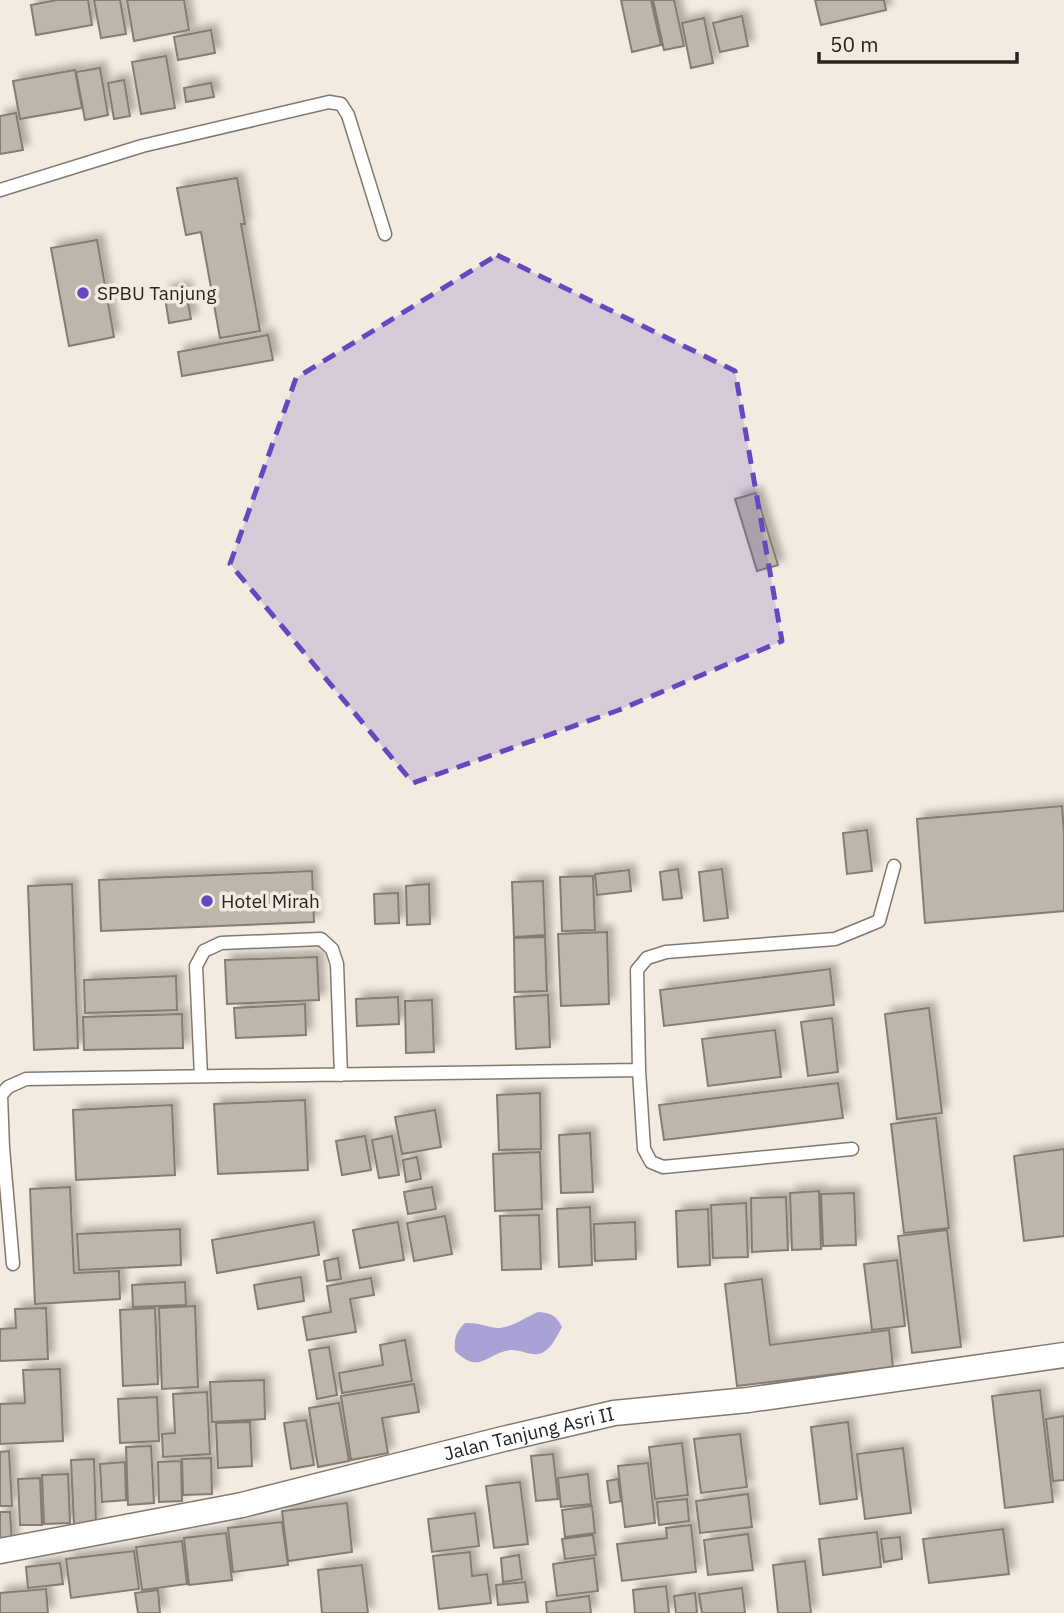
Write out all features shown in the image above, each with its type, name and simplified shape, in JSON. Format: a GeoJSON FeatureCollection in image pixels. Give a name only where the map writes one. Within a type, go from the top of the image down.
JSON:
{"type":"FeatureCollection","features":[{"type":"Feature","properties":{"kind":"street","name":"Jalan Tanjung Asri II"},"geometry":{"type":"LineString","coordinates":[[0,1551],[242,1505],[614,1413],[748,1400],[1064,1355]]}},
{"type":"Feature","properties":{"kind":"lane"},"geometry":{"type":"LineString","coordinates":[[0,190],[142,146],[329,102],[341,104],[348,115],[386,234]]}},
{"type":"Feature","properties":{"kind":"lane"},"geometry":{"type":"LineString","coordinates":[[852,1149],[663,1167],[651,1162],[644,1149],[637,970],[647,958],[666,952],[835,939],[879,921],[894,866]]}},
{"type":"Feature","properties":{"kind":"lane"},"geometry":{"type":"LineString","coordinates":[[201,1076],[196,966],[204,951],[221,943],[321,939],[332,949],[337,964],[341,1075]]}},
{"type":"Feature","properties":{"kind":"lane"},"geometry":{"type":"LineString","coordinates":[[13,1264],[2,1148],[1,1095],[9,1087],[26,1079],[639,1070]]}},
{"type":"Feature","properties":{"kind":"highlighted area"},"geometry":{"type":"Polygon","coordinates":[[[497,255],[735,371],[782,641],[619,710],[413,783],[230,564],[296,378],[497,255]]]}},
{"type":"Feature","properties":{"kind":"shaded area"},"geometry":{"type":"Polygon","coordinates":[[[538,1312],[553,1315],[562,1327],[551,1345],[542,1353],[510,1350],[483,1361],[471,1362],[455,1351],[456,1336],[465,1323],[500,1328],[538,1312]]]}},
{"type":"Feature","properties":{"kind":"building"},"geometry":{"type":"Polygon","coordinates":[[[57,0],[88,0],[92,25],[36,35],[31,5],[57,0]]]}},
{"type":"Feature","properties":{"kind":"building"},"geometry":{"type":"Polygon","coordinates":[[[94,0],[120,0],[126,34],[101,38],[94,0]]]}},
{"type":"Feature","properties":{"kind":"building"},"geometry":{"type":"Polygon","coordinates":[[[127,0],[184,0],[189,30],[134,41],[127,0]]]}},
{"type":"Feature","properties":{"kind":"building"},"geometry":{"type":"Polygon","coordinates":[[[621,0],[651,0],[661,45],[632,52],[621,0]]]}},
{"type":"Feature","properties":{"kind":"building"},"geometry":{"type":"Polygon","coordinates":[[[653,0],[674,0],[684,46],[664,50],[653,0]]]}},
{"type":"Feature","properties":{"kind":"building"},"geometry":{"type":"Polygon","coordinates":[[[815,0],[884,0],[886,10],[821,25],[815,0]]]}},
{"type":"Feature","properties":{"kind":"building"},"geometry":{"type":"Polygon","coordinates":[[[742,16],[748,46],[720,52],[713,23],[742,16]]]}},
{"type":"Feature","properties":{"kind":"building"},"geometry":{"type":"Polygon","coordinates":[[[704,18],[713,63],[691,68],[682,23],[704,18]]]}},
{"type":"Feature","properties":{"kind":"building"},"geometry":{"type":"Polygon","coordinates":[[[211,30],[215,53],[178,60],[174,37],[211,30]]]}},
{"type":"Feature","properties":{"kind":"building"},"geometry":{"type":"Polygon","coordinates":[[[166,56],[175,108],[141,114],[132,62],[166,56]]]}},
{"type":"Feature","properties":{"kind":"building"},"geometry":{"type":"Polygon","coordinates":[[[100,68],[108,115],[85,120],[76,72],[100,68]]]}},
{"type":"Feature","properties":{"kind":"building"},"geometry":{"type":"Polygon","coordinates":[[[75,70],[82,108],[20,119],[13,81],[75,70]]]}},
{"type":"Feature","properties":{"kind":"building"},"geometry":{"type":"Polygon","coordinates":[[[124,80],[130,116],[114,119],[108,83],[124,80]]]}},
{"type":"Feature","properties":{"kind":"building"},"geometry":{"type":"Polygon","coordinates":[[[211,83],[214,97],[186,102],[184,88],[211,83]]]}},
{"type":"Feature","properties":{"kind":"building"},"geometry":{"type":"Polygon","coordinates":[[[16,113],[23,150],[0,154],[0,116],[16,113]]]}},
{"type":"Feature","properties":{"kind":"building"},"geometry":{"type":"Polygon","coordinates":[[[237,178],[245,224],[241,224],[260,331],[220,338],[201,232],[186,235],[177,188],[237,178]]]}},
{"type":"Feature","properties":{"kind":"building","name":"SPBU Tanjung"},"geometry":{"type":"Polygon","coordinates":[[[97,240],[114,337],[69,346],[51,248],[97,240]]]}},
{"type":"Feature","properties":{"kind":"building"},"geometry":{"type":"Polygon","coordinates":[[[185,287],[191,319],[169,323],[164,291],[185,287]]]}},
{"type":"Feature","properties":{"kind":"building"},"geometry":{"type":"Polygon","coordinates":[[[268,335],[273,360],[182,376],[178,352],[268,335]]]}},
{"type":"Feature","properties":{"kind":"building"},"geometry":{"type":"Polygon","coordinates":[[[756,493],[778,565],[757,571],[735,499],[756,493]]]}},
{"type":"Feature","properties":{"kind":"building"},"geometry":{"type":"Polygon","coordinates":[[[1062,806],[1064,911],[925,923],[917,819],[1062,806]]]}},
{"type":"Feature","properties":{"kind":"building"},"geometry":{"type":"Polygon","coordinates":[[[867,830],[872,871],[847,874],[843,833],[867,830]]]}},
{"type":"Feature","properties":{"kind":"building"},"geometry":{"type":"Polygon","coordinates":[[[678,869],[682,898],[663,900],[660,872],[678,869]]]}},
{"type":"Feature","properties":{"kind":"building"},"geometry":{"type":"Polygon","coordinates":[[[722,869],[728,918],[704,921],[699,872],[722,869]]]}},
{"type":"Feature","properties":{"kind":"building"},"geometry":{"type":"Polygon","coordinates":[[[629,870],[631,891],[597,895],[595,874],[629,870]]]}},
{"type":"Feature","properties":{"kind":"building","name":"Hotel Mirah"},"geometry":{"type":"Polygon","coordinates":[[[312,871],[314,922],[101,931],[99,880],[312,871]]]}},
{"type":"Feature","properties":{"kind":"building"},"geometry":{"type":"Polygon","coordinates":[[[593,876],[595,930],[562,931],[560,877],[593,876]]]}},
{"type":"Feature","properties":{"kind":"building"},"geometry":{"type":"Polygon","coordinates":[[[543,881],[545,935],[514,937],[512,882],[543,881]]]}},
{"type":"Feature","properties":{"kind":"building"},"geometry":{"type":"Polygon","coordinates":[[[72,884],[78,1048],[34,1050],[28,886],[72,884]]]}},
{"type":"Feature","properties":{"kind":"building"},"geometry":{"type":"Polygon","coordinates":[[[429,884],[430,924],[407,925],[406,886],[429,884]]]}},
{"type":"Feature","properties":{"kind":"building"},"geometry":{"type":"Polygon","coordinates":[[[398,893],[399,923],[375,924],[374,894],[398,893]]]}},
{"type":"Feature","properties":{"kind":"building"},"geometry":{"type":"Polygon","coordinates":[[[607,932],[609,1004],[561,1006],[558,934],[607,932]]]}},
{"type":"Feature","properties":{"kind":"building"},"geometry":{"type":"Polygon","coordinates":[[[545,937],[547,991],[515,992],[514,938],[545,937]]]}},
{"type":"Feature","properties":{"kind":"building"},"geometry":{"type":"Polygon","coordinates":[[[317,957],[319,1000],[227,1004],[225,960],[317,957]]]}},
{"type":"Feature","properties":{"kind":"building"},"geometry":{"type":"Polygon","coordinates":[[[830,969],[834,1005],[664,1026],[660,990],[830,969]]]}},
{"type":"Feature","properties":{"kind":"building"},"geometry":{"type":"Polygon","coordinates":[[[176,976],[177,1010],[85,1013],[84,980],[176,976]]]}},
{"type":"Feature","properties":{"kind":"building"},"geometry":{"type":"Polygon","coordinates":[[[548,995],[550,1047],[516,1049],[514,997],[548,995]]]}},
{"type":"Feature","properties":{"kind":"building"},"geometry":{"type":"Polygon","coordinates":[[[398,997],[399,1024],[357,1026],[356,999],[398,997]]]}},
{"type":"Feature","properties":{"kind":"building"},"geometry":{"type":"Polygon","coordinates":[[[432,1000],[434,1052],[406,1053],[405,1001],[432,1000]]]}},
{"type":"Feature","properties":{"kind":"building"},"geometry":{"type":"Polygon","coordinates":[[[305,1004],[306,1035],[236,1038],[234,1008],[305,1004]]]}},
{"type":"Feature","properties":{"kind":"building"},"geometry":{"type":"Polygon","coordinates":[[[929,1008],[942,1113],[897,1119],[885,1014],[929,1008]]]}},
{"type":"Feature","properties":{"kind":"building"},"geometry":{"type":"Polygon","coordinates":[[[182,1014],[183,1048],[84,1050],[83,1017],[182,1014]]]}},
{"type":"Feature","properties":{"kind":"building"},"geometry":{"type":"Polygon","coordinates":[[[832,1018],[838,1072],[808,1076],[801,1022],[832,1018]]]}},
{"type":"Feature","properties":{"kind":"building"},"geometry":{"type":"Polygon","coordinates":[[[775,1030],[781,1077],[708,1086],[702,1039],[775,1030]]]}},
{"type":"Feature","properties":{"kind":"building"},"geometry":{"type":"Polygon","coordinates":[[[838,1083],[843,1118],[664,1140],[659,1105],[838,1083]]]}},
{"type":"Feature","properties":{"kind":"building"},"geometry":{"type":"Polygon","coordinates":[[[540,1093],[541,1149],[499,1150],[497,1095],[540,1093]]]}},
{"type":"Feature","properties":{"kind":"building"},"geometry":{"type":"Polygon","coordinates":[[[305,1100],[308,1170],[218,1174],[214,1104],[305,1100]]]}},
{"type":"Feature","properties":{"kind":"building"},"geometry":{"type":"Polygon","coordinates":[[[172,1105],[175,1175],[76,1180],[73,1110],[172,1105]]]}},
{"type":"Feature","properties":{"kind":"building"},"geometry":{"type":"Polygon","coordinates":[[[435,1110],[441,1147],[402,1154],[395,1117],[435,1110]]]}},
{"type":"Feature","properties":{"kind":"building"},"geometry":{"type":"Polygon","coordinates":[[[936,1118],[949,1228],[904,1233],[891,1124],[936,1118]]]}},
{"type":"Feature","properties":{"kind":"building"},"geometry":{"type":"Polygon","coordinates":[[[590,1133],[593,1192],[561,1193],[559,1135],[590,1133]]]}},
{"type":"Feature","properties":{"kind":"building"},"geometry":{"type":"Polygon","coordinates":[[[365,1136],[371,1170],[342,1175],[336,1141],[365,1136]]]}},
{"type":"Feature","properties":{"kind":"building"},"geometry":{"type":"Polygon","coordinates":[[[392,1136],[399,1175],[379,1178],[372,1140],[392,1136]]]}},
{"type":"Feature","properties":{"kind":"building"},"geometry":{"type":"Polygon","coordinates":[[[1064,1149],[1064,1236],[1024,1241],[1014,1156],[1064,1149]]]}},
{"type":"Feature","properties":{"kind":"building"},"geometry":{"type":"Polygon","coordinates":[[[540,1152],[542,1209],[495,1211],[493,1154],[540,1152]]]}},
{"type":"Feature","properties":{"kind":"building"},"geometry":{"type":"Polygon","coordinates":[[[417,1157],[421,1179],[406,1182],[403,1160],[417,1157]]]}},
{"type":"Feature","properties":{"kind":"building"},"geometry":{"type":"Polygon","coordinates":[[[70,1187],[74,1273],[119,1271],[120,1299],[35,1304],[30,1189],[70,1187]]]}},
{"type":"Feature","properties":{"kind":"building"},"geometry":{"type":"Polygon","coordinates":[[[432,1187],[436,1209],[408,1214],[404,1192],[432,1187]]]}},
{"type":"Feature","properties":{"kind":"building"},"geometry":{"type":"Polygon","coordinates":[[[819,1191],[821,1249],[792,1250],[790,1193],[819,1191]]]}},
{"type":"Feature","properties":{"kind":"building"},"geometry":{"type":"Polygon","coordinates":[[[854,1193],[856,1245],[823,1246],[821,1194],[854,1193]]]}},
{"type":"Feature","properties":{"kind":"building"},"geometry":{"type":"Polygon","coordinates":[[[786,1197],[788,1250],[752,1252],[751,1198],[786,1197]]]}},
{"type":"Feature","properties":{"kind":"building"},"geometry":{"type":"Polygon","coordinates":[[[746,1203],[748,1257],[713,1258],[711,1205],[746,1203]]]}},
{"type":"Feature","properties":{"kind":"building"},"geometry":{"type":"Polygon","coordinates":[[[590,1207],[592,1265],[559,1267],[557,1209],[590,1207]]]}},
{"type":"Feature","properties":{"kind":"building"},"geometry":{"type":"Polygon","coordinates":[[[708,1209],[710,1265],[678,1267],[676,1211],[708,1209]]]}},
{"type":"Feature","properties":{"kind":"building"},"geometry":{"type":"Polygon","coordinates":[[[539,1215],[541,1269],[502,1270],[500,1216],[539,1215]]]}},
{"type":"Feature","properties":{"kind":"building"},"geometry":{"type":"Polygon","coordinates":[[[445,1216],[452,1254],[414,1261],[407,1223],[445,1216]]]}},
{"type":"Feature","properties":{"kind":"building"},"geometry":{"type":"Polygon","coordinates":[[[314,1222],[319,1255],[217,1273],[212,1240],[314,1222]]]}},
{"type":"Feature","properties":{"kind":"building"},"geometry":{"type":"Polygon","coordinates":[[[398,1222],[404,1260],[360,1268],[353,1230],[398,1222]]]}},
{"type":"Feature","properties":{"kind":"building"},"geometry":{"type":"Polygon","coordinates":[[[635,1222],[636,1259],[595,1261],[594,1224],[635,1222]]]}},
{"type":"Feature","properties":{"kind":"building"},"geometry":{"type":"Polygon","coordinates":[[[180,1229],[181,1265],[79,1270],[77,1234],[180,1229]]]}},
{"type":"Feature","properties":{"kind":"building"},"geometry":{"type":"Polygon","coordinates":[[[947,1230],[961,1347],[912,1353],[898,1236],[947,1230]]]}},
{"type":"Feature","properties":{"kind":"building"},"geometry":{"type":"Polygon","coordinates":[[[338,1258],[341,1279],[327,1281],[324,1261],[338,1258]]]}},
{"type":"Feature","properties":{"kind":"building"},"geometry":{"type":"Polygon","coordinates":[[[897,1260],[905,1326],[872,1330],[864,1264],[897,1260]]]}},
{"type":"Feature","properties":{"kind":"building"},"geometry":{"type":"Polygon","coordinates":[[[301,1277],[304,1301],[258,1309],[254,1285],[301,1277]]]}},
{"type":"Feature","properties":{"kind":"building"},"geometry":{"type":"Polygon","coordinates":[[[371,1278],[374,1295],[350,1299],[356,1332],[307,1340],[303,1317],[331,1312],[327,1286],[371,1278]]]}},
{"type":"Feature","properties":{"kind":"building"},"geometry":{"type":"Polygon","coordinates":[[[762,1279],[770,1345],[889,1330],[893,1367],[737,1386],[725,1284],[762,1279]]]}},
{"type":"Feature","properties":{"kind":"building"},"geometry":{"type":"Polygon","coordinates":[[[185,1282],[186,1305],[133,1307],[132,1285],[185,1282]]]}},
{"type":"Feature","properties":{"kind":"building"},"geometry":{"type":"Polygon","coordinates":[[[195,1306],[198,1387],[162,1389],[159,1308],[195,1306]]]}},
{"type":"Feature","properties":{"kind":"building"},"geometry":{"type":"Polygon","coordinates":[[[46,1308],[48,1359],[0,1361],[0,1329],[16,1328],[15,1309],[46,1308]]]}},
{"type":"Feature","properties":{"kind":"building"},"geometry":{"type":"Polygon","coordinates":[[[155,1308],[158,1384],[123,1386],[120,1310],[155,1308]]]}},
{"type":"Feature","properties":{"kind":"building"},"geometry":{"type":"Polygon","coordinates":[[[405,1340],[412,1381],[342,1393],[339,1373],[383,1365],[380,1345],[405,1340]]]}},
{"type":"Feature","properties":{"kind":"building"},"geometry":{"type":"Polygon","coordinates":[[[329,1347],[337,1395],[317,1399],[309,1350],[329,1347]]]}},
{"type":"Feature","properties":{"kind":"building"},"geometry":{"type":"Polygon","coordinates":[[[60,1369],[63,1441],[0,1444],[0,1404],[25,1403],[23,1370],[60,1369]]]}},
{"type":"Feature","properties":{"kind":"building"},"geometry":{"type":"Polygon","coordinates":[[[264,1380],[265,1419],[212,1422],[210,1382],[264,1380]]]}},
{"type":"Feature","properties":{"kind":"building"},"geometry":{"type":"Polygon","coordinates":[[[414,1384],[419,1412],[382,1418],[388,1453],[351,1460],[341,1396],[414,1384]]]}},
{"type":"Feature","properties":{"kind":"building"},"geometry":{"type":"Polygon","coordinates":[[[1040,1390],[1053,1502],[1005,1508],[992,1396],[1040,1390]]]}},
{"type":"Feature","properties":{"kind":"building"},"geometry":{"type":"Polygon","coordinates":[[[207,1392],[210,1454],[163,1457],[162,1434],[175,1433],[173,1394],[207,1392]]]}},
{"type":"Feature","properties":{"kind":"building"},"geometry":{"type":"Polygon","coordinates":[[[157,1397],[159,1441],[120,1443],[118,1399],[157,1397]]]}},
{"type":"Feature","properties":{"kind":"building"},"geometry":{"type":"Polygon","coordinates":[[[339,1403],[349,1461],[318,1467],[309,1408],[339,1403]]]}},
{"type":"Feature","properties":{"kind":"building"},"geometry":{"type":"Polygon","coordinates":[[[1064,1416],[1064,1480],[1053,1481],[1046,1419],[1064,1416]]]}},
{"type":"Feature","properties":{"kind":"building"},"geometry":{"type":"Polygon","coordinates":[[[306,1420],[314,1465],[291,1469],[284,1423],[306,1420]]]}},
{"type":"Feature","properties":{"kind":"building"},"geometry":{"type":"Polygon","coordinates":[[[250,1422],[252,1466],[218,1468],[216,1423],[250,1422]]]}},
{"type":"Feature","properties":{"kind":"building"},"geometry":{"type":"Polygon","coordinates":[[[848,1422],[857,1499],[820,1504],[811,1427],[848,1422]]]}},
{"type":"Feature","properties":{"kind":"building"},"geometry":{"type":"Polygon","coordinates":[[[740,1434],[747,1487],[701,1493],[694,1439],[740,1434]]]}},
{"type":"Feature","properties":{"kind":"building"},"geometry":{"type":"Polygon","coordinates":[[[682,1443],[688,1495],[655,1499],[649,1447],[682,1443]]]}},
{"type":"Feature","properties":{"kind":"building"},"geometry":{"type":"Polygon","coordinates":[[[151,1446],[154,1503],[128,1505],[126,1447],[151,1446]]]}},
{"type":"Feature","properties":{"kind":"building"},"geometry":{"type":"Polygon","coordinates":[[[903,1448],[911,1513],[865,1519],[857,1454],[903,1448]]]}},
{"type":"Feature","properties":{"kind":"building"},"geometry":{"type":"Polygon","coordinates":[[[9,1451],[12,1506],[0,1506],[0,1452],[9,1451]]]}},
{"type":"Feature","properties":{"kind":"building"},"geometry":{"type":"Polygon","coordinates":[[[553,1454],[558,1499],[536,1501],[531,1456],[553,1454]]]}},
{"type":"Feature","properties":{"kind":"building"},"geometry":{"type":"Polygon","coordinates":[[[211,1458],[212,1494],[183,1495],[182,1459],[211,1458]]]}},
{"type":"Feature","properties":{"kind":"building"},"geometry":{"type":"Polygon","coordinates":[[[94,1459],[96,1524],[74,1525],[71,1460],[94,1459]]]}},
{"type":"Feature","properties":{"kind":"building"},"geometry":{"type":"Polygon","coordinates":[[[181,1461],[182,1501],[159,1502],[158,1462],[181,1461]]]}},
{"type":"Feature","properties":{"kind":"building"},"geometry":{"type":"Polygon","coordinates":[[[125,1462],[126,1500],[102,1502],[100,1464],[125,1462]]]}},
{"type":"Feature","properties":{"kind":"building"},"geometry":{"type":"Polygon","coordinates":[[[648,1463],[655,1523],[625,1527],[618,1466],[648,1463]]]}},
{"type":"Feature","properties":{"kind":"building"},"geometry":{"type":"Polygon","coordinates":[[[68,1474],[70,1523],[44,1524],[42,1475],[68,1474]]]}},
{"type":"Feature","properties":{"kind":"building"},"geometry":{"type":"Polygon","coordinates":[[[588,1474],[591,1504],[561,1507],[558,1478],[588,1474]]]}},
{"type":"Feature","properties":{"kind":"building"},"geometry":{"type":"Polygon","coordinates":[[[40,1478],[42,1525],[20,1525],[18,1479],[40,1478]]]}},
{"type":"Feature","properties":{"kind":"building"},"geometry":{"type":"Polygon","coordinates":[[[618,1479],[621,1501],[610,1503],[607,1481],[618,1479]]]}},
{"type":"Feature","properties":{"kind":"building"},"geometry":{"type":"Polygon","coordinates":[[[520,1482],[528,1544],[494,1548],[486,1486],[520,1482]]]}},
{"type":"Feature","properties":{"kind":"building"},"geometry":{"type":"Polygon","coordinates":[[[748,1494],[752,1527],[700,1533],[696,1501],[748,1494]]]}},
{"type":"Feature","properties":{"kind":"building"},"geometry":{"type":"Polygon","coordinates":[[[687,1499],[689,1521],[659,1525],[657,1502],[687,1499]]]}},
{"type":"Feature","properties":{"kind":"building"},"geometry":{"type":"Polygon","coordinates":[[[347,1503],[352,1552],[288,1561],[282,1511],[347,1503]]]}},
{"type":"Feature","properties":{"kind":"building"},"geometry":{"type":"Polygon","coordinates":[[[592,1506],[595,1533],[565,1537],[562,1510],[592,1506]]]}},
{"type":"Feature","properties":{"kind":"building"},"geometry":{"type":"Polygon","coordinates":[[[0,1512],[10,1512],[12,1543],[0,1544],[0,1512]]]}},
{"type":"Feature","properties":{"kind":"building"},"geometry":{"type":"Polygon","coordinates":[[[475,1513],[479,1546],[432,1552],[428,1519],[475,1513]]]}},
{"type":"Feature","properties":{"kind":"building"},"geometry":{"type":"Polygon","coordinates":[[[282,1522],[288,1565],[233,1572],[228,1528],[282,1522]]]}},
{"type":"Feature","properties":{"kind":"building"},"geometry":{"type":"Polygon","coordinates":[[[691,1525],[696,1572],[622,1581],[617,1544],[667,1538],[666,1528],[691,1525]]]}},
{"type":"Feature","properties":{"kind":"building"},"geometry":{"type":"Polygon","coordinates":[[[1003,1529],[1009,1574],[929,1583],[923,1539],[1003,1529]]]}},
{"type":"Feature","properties":{"kind":"building"},"geometry":{"type":"Polygon","coordinates":[[[877,1532],[881,1567],[823,1575],[819,1539],[877,1532]]]}},
{"type":"Feature","properties":{"kind":"building"},"geometry":{"type":"Polygon","coordinates":[[[226,1533],[232,1580],[189,1585],[184,1538],[226,1533]]]}},
{"type":"Feature","properties":{"kind":"building"},"geometry":{"type":"Polygon","coordinates":[[[748,1534],[753,1570],[708,1575],[704,1540],[748,1534]]]}},
{"type":"Feature","properties":{"kind":"building"},"geometry":{"type":"Polygon","coordinates":[[[593,1535],[596,1555],[565,1559],[562,1539],[593,1535]]]}},
{"type":"Feature","properties":{"kind":"building"},"geometry":{"type":"Polygon","coordinates":[[[900,1537],[902,1559],[884,1562],[881,1539],[900,1537]]]}},
{"type":"Feature","properties":{"kind":"building"},"geometry":{"type":"Polygon","coordinates":[[[182,1541],[187,1584],[142,1590],[136,1547],[182,1541]]]}},
{"type":"Feature","properties":{"kind":"building"},"geometry":{"type":"Polygon","coordinates":[[[134,1551],[139,1589],[71,1598],[66,1559],[134,1551]]]}},
{"type":"Feature","properties":{"kind":"building"},"geometry":{"type":"Polygon","coordinates":[[[470,1552],[472,1576],[487,1574],[491,1603],[439,1609],[433,1556],[470,1552]]]}},
{"type":"Feature","properties":{"kind":"building"},"geometry":{"type":"Polygon","coordinates":[[[519,1555],[522,1579],[503,1582],[501,1558],[519,1555]]]}},
{"type":"Feature","properties":{"kind":"building"},"geometry":{"type":"Polygon","coordinates":[[[594,1558],[598,1591],[557,1596],[553,1564],[594,1558]]]}},
{"type":"Feature","properties":{"kind":"building"},"geometry":{"type":"Polygon","coordinates":[[[805,1561],[811,1613],[778,1613],[773,1565],[805,1561]]]}},
{"type":"Feature","properties":{"kind":"building"},"geometry":{"type":"Polygon","coordinates":[[[60,1563],[63,1584],[28,1588],[26,1567],[60,1563]]]}},
{"type":"Feature","properties":{"kind":"building"},"geometry":{"type":"Polygon","coordinates":[[[362,1565],[368,1613],[322,1613],[318,1570],[362,1565]]]}},
{"type":"Feature","properties":{"kind":"building"},"geometry":{"type":"Polygon","coordinates":[[[525,1582],[528,1602],[498,1605],[496,1585],[525,1582]]]}},
{"type":"Feature","properties":{"kind":"building"},"geometry":{"type":"Polygon","coordinates":[[[666,1586],[669,1613],[635,1613],[633,1590],[666,1586]]]}},
{"type":"Feature","properties":{"kind":"building"},"geometry":{"type":"Polygon","coordinates":[[[742,1588],[745,1613],[702,1613],[699,1594],[742,1588]]]}},
{"type":"Feature","properties":{"kind":"building"},"geometry":{"type":"Polygon","coordinates":[[[46,1589],[48,1613],[0,1613],[0,1593],[46,1589]]]}},
{"type":"Feature","properties":{"kind":"building"},"geometry":{"type":"Polygon","coordinates":[[[158,1590],[160,1613],[138,1613],[135,1593],[158,1590]]]}},
{"type":"Feature","properties":{"kind":"building"},"geometry":{"type":"Polygon","coordinates":[[[695,1593],[697,1613],[676,1613],[674,1596],[695,1593]]]}},
{"type":"Feature","properties":{"kind":"building"},"geometry":{"type":"Polygon","coordinates":[[[589,1596],[591,1613],[547,1613],[546,1602],[589,1596]]]}},
{"type":"Feature","properties":{"kind":"place","name":"SPBU Tanjung"},"geometry":{"type":"Point","coordinates":[83,293]}},
{"type":"Feature","properties":{"kind":"place","name":"Hotel Mirah"},"geometry":{"type":"Point","coordinates":[207,901]}}]}
